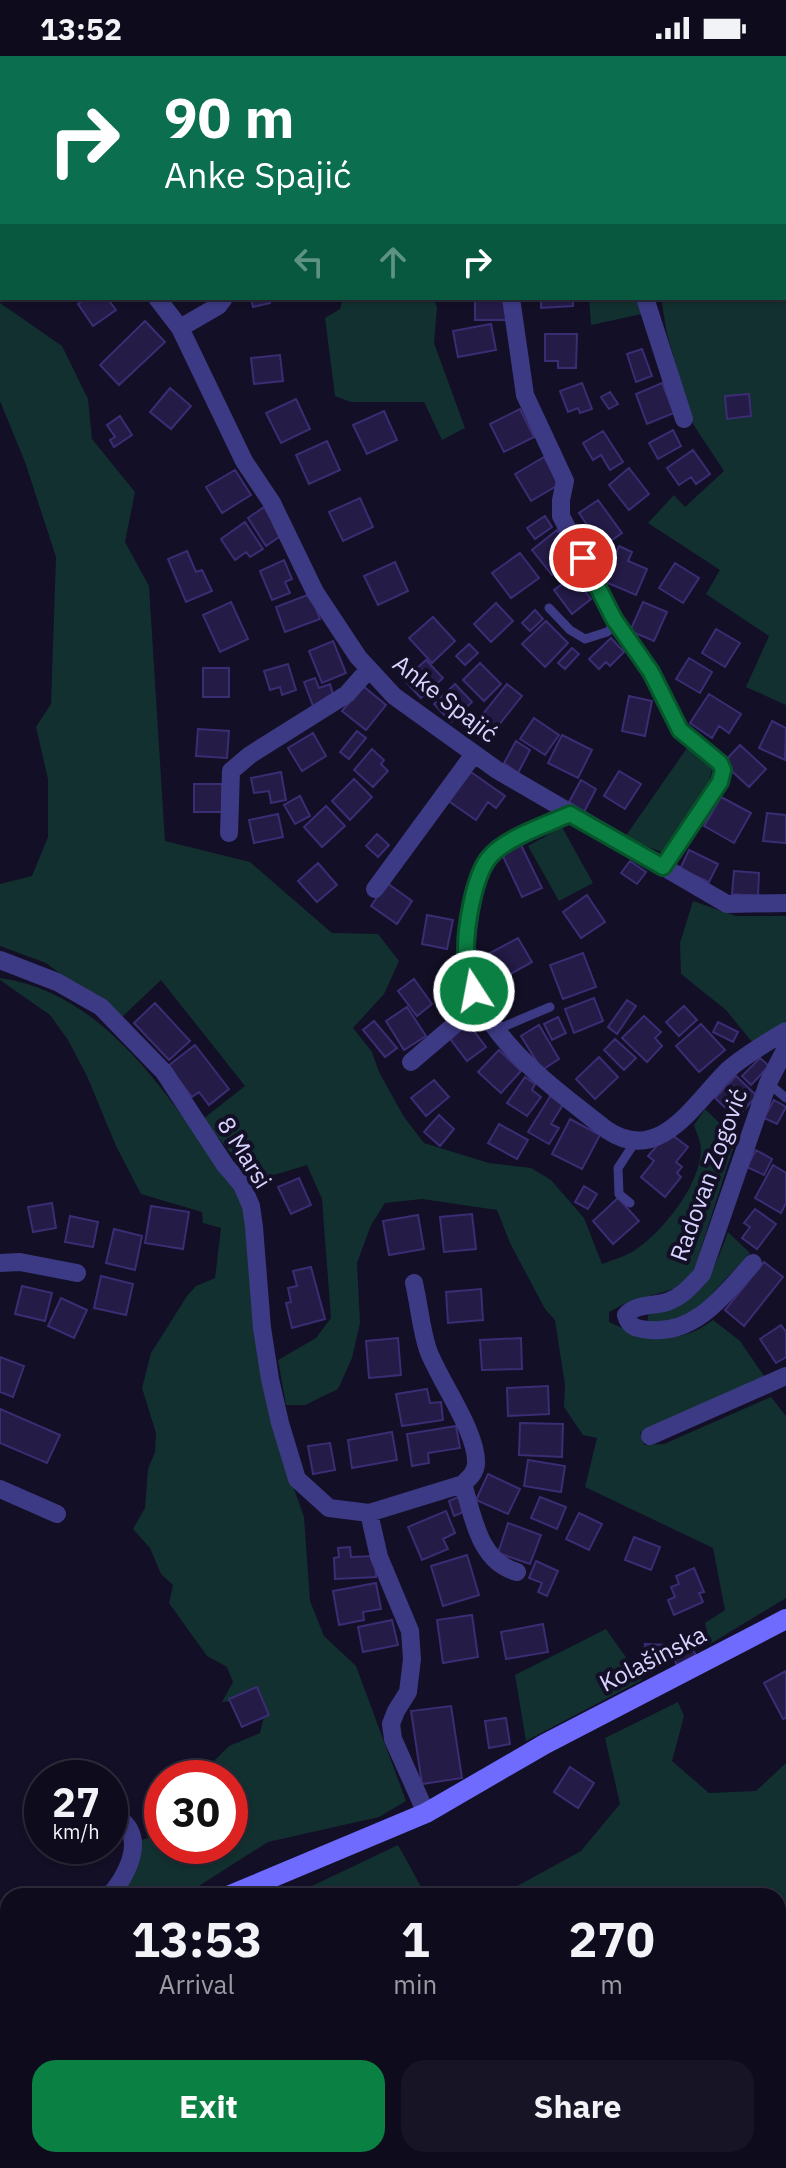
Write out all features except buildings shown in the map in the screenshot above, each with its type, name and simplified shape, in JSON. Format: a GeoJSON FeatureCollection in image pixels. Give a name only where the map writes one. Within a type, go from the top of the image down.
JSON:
{"type":"FeatureCollection","features":[{"type":"Feature","properties":{"kind":"main road","name":"Kolašinska"},"geometry":{"type":"LineString","coordinates":[[247,1888],[426,1813],[545,1744],[786,1619]]}},
{"type":"Feature","properties":{"kind":"street","name":"Anke Spajić"},"geometry":{"type":"LineString","coordinates":[[159,300],[180,328],[244,461],[272,503],[315,592],[358,657],[394,696],[474,754],[570,814],[727,904],[786,903]]}},
{"type":"Feature","properties":{"kind":"street"},"geometry":{"type":"LineString","coordinates":[[180,328],[218,306],[222,300]]}},
{"type":"Feature","properties":{"kind":"street"},"geometry":{"type":"LineString","coordinates":[[511,300],[525,395],[565,481],[561,516],[617,624],[651,672],[680,730],[715,756],[723,770],[720,782],[663,867]]}},
{"type":"Feature","properties":{"kind":"street"},"geometry":{"type":"LineString","coordinates":[[646,300],[684,419]]}},
{"type":"Feature","properties":{"kind":"street"},"geometry":{"type":"LineString","coordinates":[[229,833],[231,771],[250,755],[347,694],[369,669]]}},
{"type":"Feature","properties":{"kind":"street"},"geometry":{"type":"LineString","coordinates":[[375,889],[474,754]]}},
{"type":"Feature","properties":{"kind":"street"},"geometry":{"type":"LineString","coordinates":[[570,814],[504,845],[489,858],[481,873],[471,908],[466,948],[468,970],[480,1003],[532,1071],[620,1139],[635,1142],[660,1135],[682,1122],[729,1070],[786,1031]]}},
{"type":"Feature","properties":{"kind":"street","name":"8 Marsi"},"geometry":{"type":"LineString","coordinates":[[0,960],[57,982],[101,1007],[164,1072],[225,1165],[242,1185],[251,1206],[270,1379],[297,1479],[329,1508],[369,1513],[463,1484]]}},
{"type":"Feature","properties":{"kind":"street"},"geometry":{"type":"LineString","coordinates":[[411,1062],[480,1003]]}},
{"type":"Feature","properties":{"kind":"street","name":"Radovan Zogović"},"geometry":{"type":"LineString","coordinates":[[753,1263],[692,1324],[657,1331],[638,1329],[627,1321],[626,1315],[631,1309],[668,1301],[686,1292],[702,1274],[768,1083],[786,1048]]}},
{"type":"Feature","properties":{"kind":"street"},"geometry":{"type":"LineString","coordinates":[[0,1263],[20,1262],[77,1273]]}},
{"type":"Feature","properties":{"kind":"street"},"geometry":{"type":"LineString","coordinates":[[414,1283],[428,1349],[475,1449],[474,1474],[463,1484],[481,1540],[490,1556],[506,1569],[517,1572]]}},
{"type":"Feature","properties":{"kind":"street"},"geometry":{"type":"LineString","coordinates":[[650,1436],[786,1376]]}},
{"type":"Feature","properties":{"kind":"street"},"geometry":{"type":"LineString","coordinates":[[0,1489],[57,1514]]}},
{"type":"Feature","properties":{"kind":"street"},"geometry":{"type":"LineString","coordinates":[[369,1513],[379,1557],[410,1631],[412,1659],[408,1692],[391,1724],[393,1739],[426,1813]]}},
{"type":"Feature","properties":{"kind":"street"},"geometry":{"type":"LineString","coordinates":[[114,1888],[126,1871],[133,1849],[128,1828]]}},
{"type":"Feature","properties":{"kind":"lane"},"geometry":{"type":"LineString","coordinates":[[549,608],[570,630],[585,639],[607,632],[617,624]]}},
{"type":"Feature","properties":{"kind":"lane"},"geometry":{"type":"LineString","coordinates":[[498,1029],[550,1007]]}},
{"type":"Feature","properties":{"kind":"lane","name":"Radovan Zogović"},"geometry":{"type":"LineString","coordinates":[[768,1083],[786,1098]]}},
{"type":"Feature","properties":{"kind":"lane"},"geometry":{"type":"LineString","coordinates":[[630,1203],[619,1194],[618,1168],[635,1142]]}},
{"type":"Feature","properties":{"kind":"green space"},"geometry":{"type":"Polygon","coordinates":[[[342,300],[435,300],[437,308],[434,343],[465,428],[442,440],[424,402],[351,402],[335,396],[325,318],[340,309],[342,300]]]}},
{"type":"Feature","properties":{"kind":"green space"},"geometry":{"type":"Polygon","coordinates":[[[589,300],[639,300],[642,314],[591,325],[589,300]]]}},
{"type":"Feature","properties":{"kind":"green space"},"geometry":{"type":"Polygon","coordinates":[[[661,300],[786,300],[786,705],[746,687],[769,636],[706,594],[720,570],[648,523],[674,495],[685,507],[724,471],[693,424],[667,334],[661,300]]]}},
{"type":"Feature","properties":{"kind":"green space"},"geometry":{"type":"Polygon","coordinates":[[[0,303],[62,346],[88,399],[92,439],[135,492],[125,542],[149,586],[165,841],[250,862],[332,933],[378,934],[399,961],[384,994],[353,1028],[372,1052],[379,1072],[404,1117],[424,1143],[489,1163],[531,1168],[551,1180],[584,1218],[602,1264],[629,1254],[643,1244],[667,1221],[687,1193],[699,1163],[701,1146],[694,1125],[705,1109],[736,1139],[694,1270],[680,1287],[626,1303],[609,1312],[609,1322],[636,1333],[662,1338],[687,1334],[713,1320],[740,1341],[764,1376],[640,1433],[644,1445],[664,1444],[771,1397],[786,1416],[786,1598],[710,1644],[705,1623],[725,1610],[713,1548],[585,1487],[597,1438],[583,1435],[564,1407],[565,1385],[555,1320],[545,1309],[510,1243],[497,1210],[422,1199],[385,1203],[371,1225],[357,1263],[360,1323],[352,1358],[338,1389],[305,1405],[286,1405],[278,1360],[316,1338],[331,1318],[322,1199],[307,1165],[254,1181],[203,1119],[245,1086],[161,980],[120,1019],[46,963],[0,946],[0,884],[32,876],[48,837],[48,779],[36,727],[51,704],[56,557],[25,462],[0,401],[0,303]]]}},
{"type":"Feature","properties":{"kind":"green space"},"geometry":{"type":"Polygon","coordinates":[[[687,748],[712,769],[708,787],[666,854],[625,837],[687,748]]]}},
{"type":"Feature","properties":{"kind":"green space"},"geometry":{"type":"Polygon","coordinates":[[[562,827],[593,883],[559,901],[528,846],[562,827]]]}},
{"type":"Feature","properties":{"kind":"green space"},"geometry":{"type":"Polygon","coordinates":[[[693,901],[736,916],[786,916],[786,1021],[753,1043],[726,1010],[681,974],[680,943],[693,901]]]}},
{"type":"Feature","properties":{"kind":"green space"},"geometry":{"type":"Polygon","coordinates":[[[0,978],[40,988],[75,1006],[107,1030],[163,1090],[247,1210],[289,1475],[304,1517],[310,1601],[324,1636],[356,1666],[406,1801],[379,1817],[268,1842],[248,1855],[248,1760],[215,1760],[229,1746],[260,1733],[265,1712],[253,1699],[222,1702],[233,1682],[227,1667],[207,1656],[169,1603],[173,1585],[161,1574],[150,1548],[133,1529],[145,1508],[148,1469],[155,1452],[156,1433],[142,1388],[151,1353],[187,1296],[196,1286],[215,1278],[221,1228],[203,1223],[202,1212],[141,1194],[116,1146],[87,1076],[68,1040],[50,1015],[0,978]]]}},
{"type":"Feature","properties":{"kind":"green space"},"geometry":{"type":"Polygon","coordinates":[[[728,1232],[750,1253],[695,1312],[684,1318],[654,1324],[648,1320],[648,1315],[697,1291],[713,1268],[728,1232]]]}},
{"type":"Feature","properties":{"kind":"green space"},"geometry":{"type":"Polygon","coordinates":[[[606,1629],[642,1680],[526,1741],[515,1675],[606,1629]]]}},
{"type":"Feature","properties":{"kind":"green space"},"geometry":{"type":"Polygon","coordinates":[[[678,1702],[684,1716],[672,1761],[709,1793],[756,1791],[786,1763],[786,1888],[514,1888],[581,1851],[620,1804],[605,1738],[678,1702]]]}},
{"type":"Feature","properties":{"kind":"green space"},"geometry":{"type":"Polygon","coordinates":[[[144,1839],[144,1864],[233,1864],[196,1888],[117,1888],[136,1842],[144,1839]]]}},
{"type":"Feature","properties":{"kind":"green space"},"geometry":{"type":"Polygon","coordinates":[[[398,1845],[422,1888],[308,1888],[398,1845]]]}},
{"type":"Feature","properties":{"kind":"route"},"geometry":{"type":"LineString","coordinates":[[474,991],[466,948],[471,908],[481,873],[489,858],[504,845],[570,814],[663,867],[720,782],[723,770],[720,763],[680,730],[651,672],[614,619],[583,558]]}}]}
